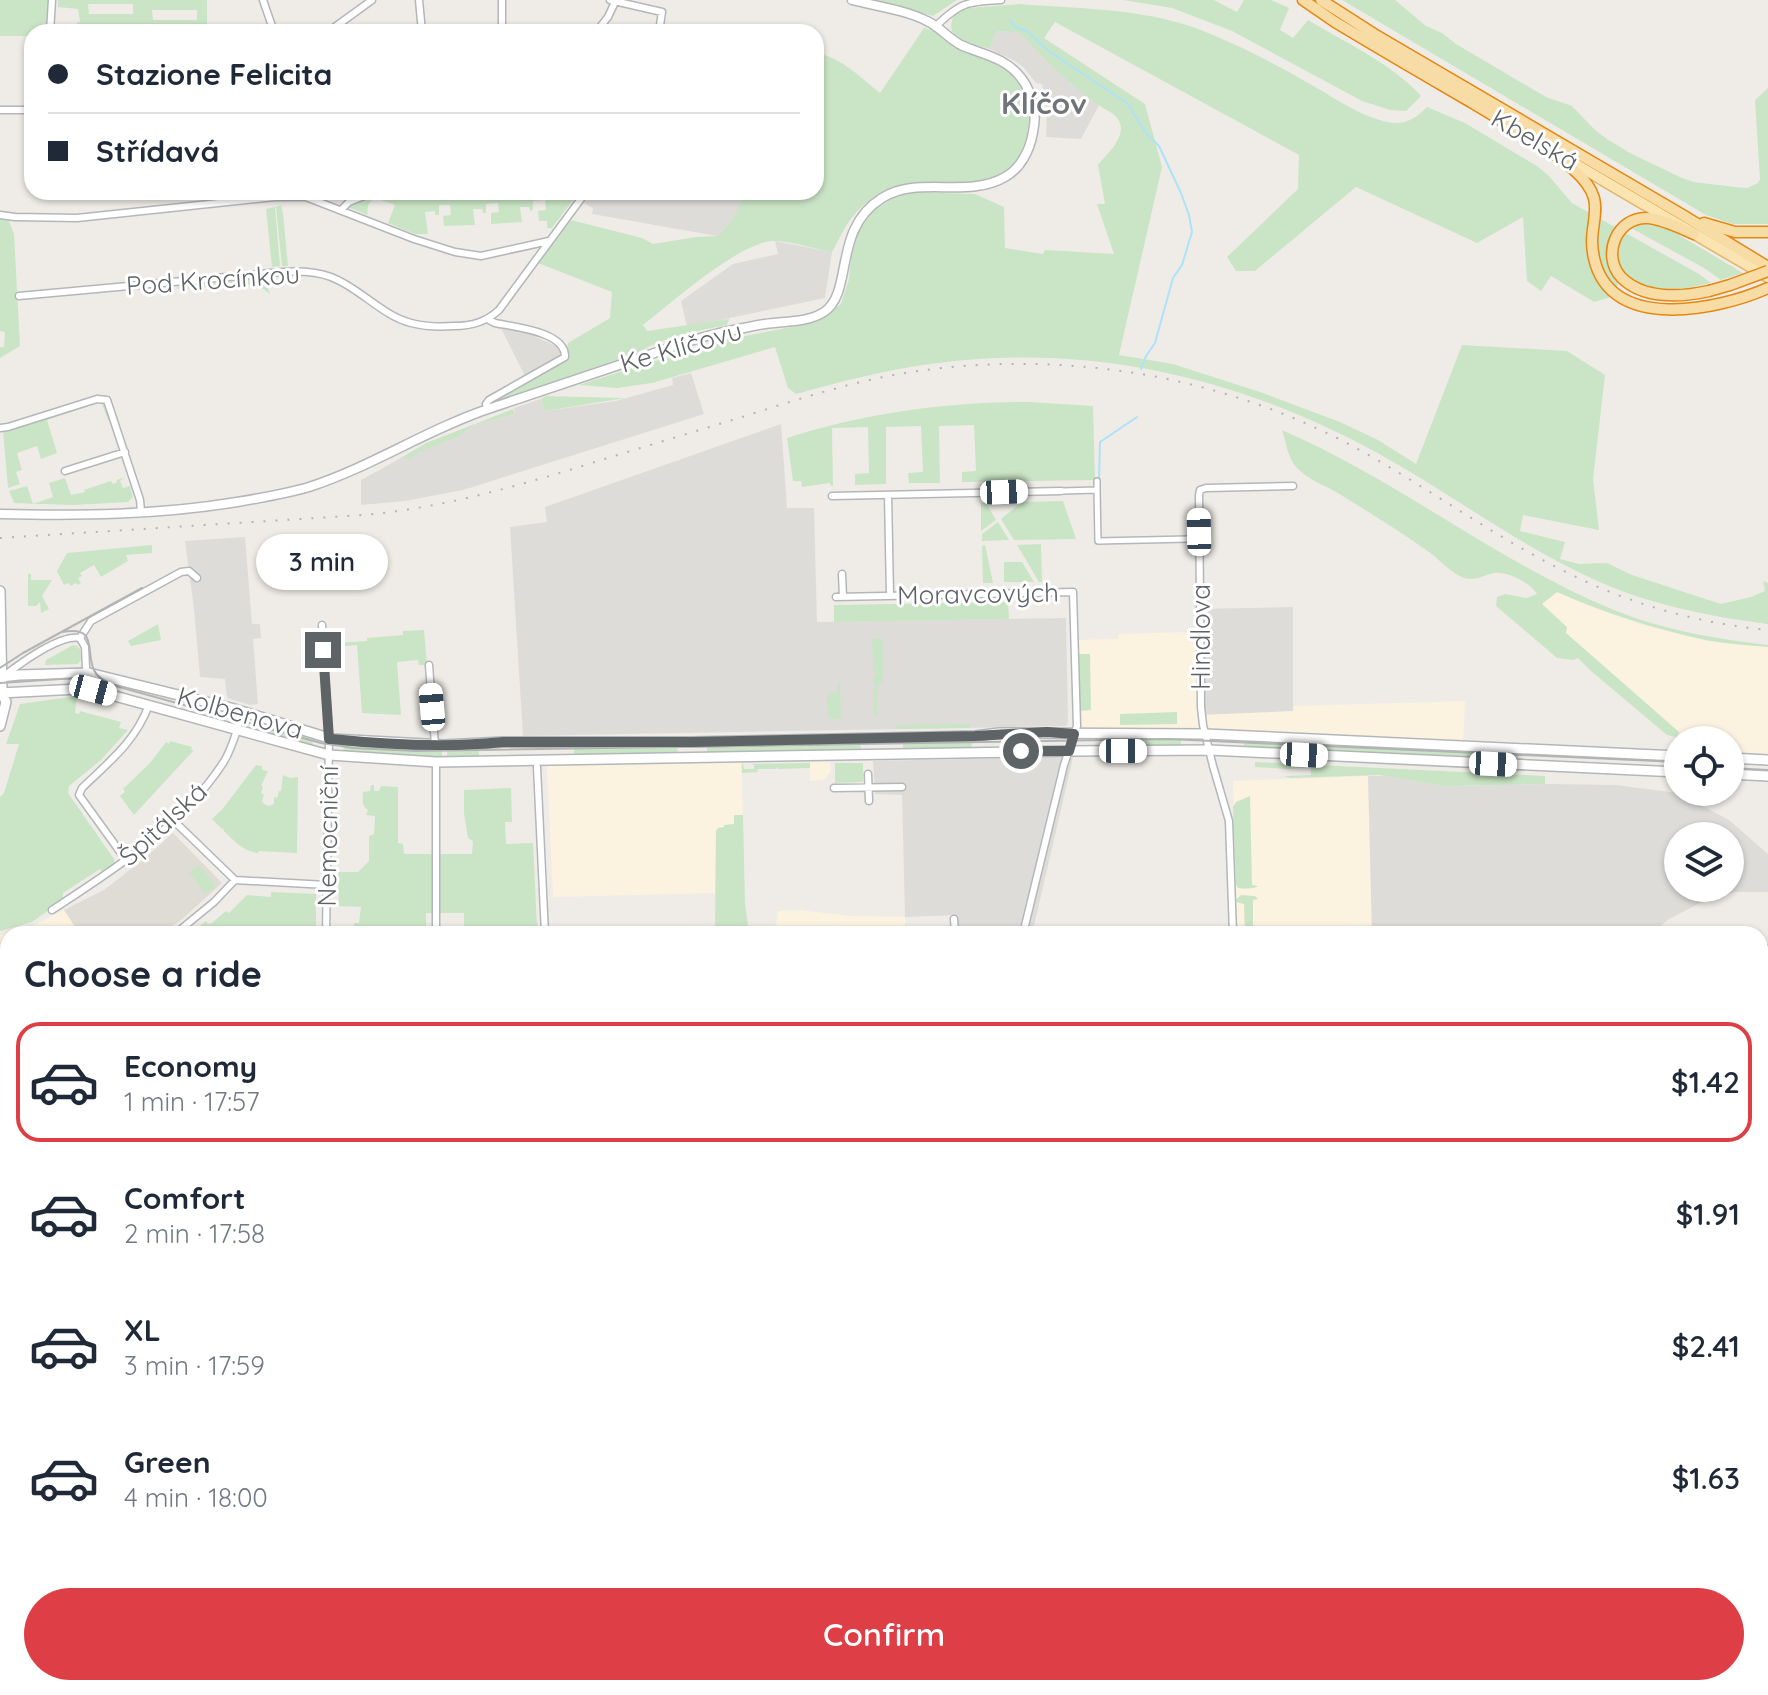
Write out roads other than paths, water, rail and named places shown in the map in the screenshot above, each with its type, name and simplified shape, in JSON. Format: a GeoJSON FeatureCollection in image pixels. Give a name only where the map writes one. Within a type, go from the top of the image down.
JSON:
{"type":"FeatureCollection","features":[{"type":"Feature","properties":{"kind":"highway"},"geometry":{"type":"LineString","coordinates":[[1294,0],[1339,18]]}},
{"type":"Feature","properties":{"kind":"highway","name":"Kbelská"},"geometry":{"type":"LineString","coordinates":[[1303,0],[1681,214],[1768,269]]}},
{"type":"Feature","properties":{"kind":"highway","name":"Kbelská"},"geometry":{"type":"LineString","coordinates":[[1321,0],[1339,18],[1545,146]]}},
{"type":"Feature","properties":{"kind":"highway"},"geometry":{"type":"LineString","coordinates":[[1328,0],[1339,18]]}},
{"type":"Feature","properties":{"kind":"highway"},"geometry":{"type":"LineString","coordinates":[[1545,146],[1586,182],[1594,200],[1596,217],[1592,245],[1594,260],[1605,282],[1622,297],[1647,307],[1678,310],[1736,300],[1768,288]]}},
{"type":"Feature","properties":{"kind":"highway"},"geometry":{"type":"LineString","coordinates":[[1681,214],[1728,231],[1768,232]]}},
{"type":"Feature","properties":{"kind":"highway"},"geometry":{"type":"LineString","coordinates":[[1694,234],[1655,220],[1632,221],[1615,238],[1612,258],[1615,269],[1622,278],[1642,289],[1666,295],[1691,295],[1730,285],[1768,269]]}},
{"type":"Feature","properties":{"kind":"main road","name":"Kbelská"},"geometry":{"type":"LineString","coordinates":[[1545,146],[1768,277]]}},
{"type":"Feature","properties":{"kind":"main road"},"geometry":{"type":"LineString","coordinates":[[0,591],[1,694],[6,702],[0,726]]}},
{"type":"Feature","properties":{"kind":"main road","name":"Kolbenova"},"geometry":{"type":"LineString","coordinates":[[1,677],[85,672],[243,711],[329,739],[435,745],[1023,733],[1205,734],[1664,755]]}},
{"type":"Feature","properties":{"kind":"main road","name":"Kolbenova"},"geometry":{"type":"LineString","coordinates":[[1,694],[87,689],[329,755],[436,762],[1209,750],[1664,771]]}},
{"type":"Feature","properties":{"kind":"main road"},"geometry":{"type":"LineString","coordinates":[[1744,759],[1768,760]]}},
{"type":"Feature","properties":{"kind":"main road"},"geometry":{"type":"LineString","coordinates":[[1744,775],[1768,776]]}},
{"type":"Feature","properties":{"kind":"street"},"geometry":{"type":"LineString","coordinates":[[50,24],[52,0]]}},
{"type":"Feature","properties":{"kind":"street"},"geometry":{"type":"LineString","coordinates":[[263,0],[271,24]]}},
{"type":"Feature","properties":{"kind":"street"},"geometry":{"type":"LineString","coordinates":[[339,24],[372,0]]}},
{"type":"Feature","properties":{"kind":"street"},"geometry":{"type":"LineString","coordinates":[[419,0],[421,24]]}},
{"type":"Feature","properties":{"kind":"street"},"geometry":{"type":"LineString","coordinates":[[502,0],[502,24]]}},
{"type":"Feature","properties":{"kind":"street","name":"Ke Klíčovu"},"geometry":{"type":"LineString","coordinates":[[0,514],[89,515],[192,509],[290,492],[371,461],[456,421],[695,339],[819,315],[837,295],[852,232],[879,199],[909,188],[968,187],[1006,176],[1019,164],[1028,149],[1034,126],[1034,107],[1025,83],[1009,66],[959,44],[921,18],[852,0]]}},
{"type":"Feature","properties":{"kind":"street"},"geometry":{"type":"LineString","coordinates":[[936,26],[958,7],[1001,0]]}},
{"type":"Feature","properties":{"kind":"street"},"geometry":{"type":"LineString","coordinates":[[602,24],[614,1],[662,12],[660,24]]}},
{"type":"Feature","properties":{"kind":"street"},"geometry":{"type":"LineString","coordinates":[[0,110],[24,110]]}},
{"type":"Feature","properties":{"kind":"street"},"geometry":{"type":"LineString","coordinates":[[0,215],[77,218],[247,200]]}},
{"type":"Feature","properties":{"kind":"street"},"geometry":{"type":"LineString","coordinates":[[314,200],[455,252],[481,256],[549,241]]}},
{"type":"Feature","properties":{"kind":"street"},"geometry":{"type":"LineString","coordinates":[[341,210],[354,200]]}},
{"type":"Feature","properties":{"kind":"street"},"geometry":{"type":"LineString","coordinates":[[489,320],[580,200]]}},
{"type":"Feature","properties":{"kind":"street","name":"Pod Krocínkou"},"geometry":{"type":"LineString","coordinates":[[19,296],[313,272],[338,280],[409,323],[431,327],[462,326],[489,320],[542,334],[559,342],[566,352],[565,357],[489,400],[486,404],[488,409]]}},
{"type":"Feature","properties":{"kind":"street"},"geometry":{"type":"LineString","coordinates":[[0,429],[104,399],[109,403],[140,500],[141,512]]}},
{"type":"Feature","properties":{"kind":"street"},"geometry":{"type":"LineString","coordinates":[[65,471],[125,452]]}},
{"type":"Feature","properties":{"kind":"street"},"geometry":{"type":"LineString","coordinates":[[1097,481],[1098,541],[1189,539]]}},
{"type":"Feature","properties":{"kind":"street","name":"Hindlova"},"geometry":{"type":"LineString","coordinates":[[1205,734],[1201,707],[1199,492],[1203,488],[1293,486]]}},
{"type":"Feature","properties":{"kind":"street"},"geometry":{"type":"LineString","coordinates":[[832,496],[1097,490]]}},
{"type":"Feature","properties":{"kind":"street"},"geometry":{"type":"LineString","coordinates":[[888,495],[890,596]]}},
{"type":"Feature","properties":{"kind":"street"},"geometry":{"type":"LineString","coordinates":[[80,638],[91,621],[181,572],[189,571],[197,578]]}},
{"type":"Feature","properties":{"kind":"street","name":"Moravcových"},"geometry":{"type":"LineString","coordinates":[[842,574],[839,597],[1073,592],[1077,721],[1074,734]]}},
{"type":"Feature","properties":{"kind":"street","name":"Nemocniční"},"geometry":{"type":"LineString","coordinates":[[322,625],[329,739],[326,926]]}},
{"type":"Feature","properties":{"kind":"street"},"geometry":{"type":"LineString","coordinates":[[1,677],[67,638],[80,638],[85,647],[87,689]]}},
{"type":"Feature","properties":{"kind":"street"},"geometry":{"type":"LineString","coordinates":[[429,665],[435,745]]}},
{"type":"Feature","properties":{"kind":"street"},"geometry":{"type":"LineString","coordinates":[[126,860],[79,795],[82,788],[126,747],[142,724],[149,705]]}},
{"type":"Feature","properties":{"kind":"street","name":"Špitálská"},"geometry":{"type":"LineString","coordinates":[[52,910],[105,877],[173,820],[224,762],[243,711]]}},
{"type":"Feature","properties":{"kind":"street"},"geometry":{"type":"LineString","coordinates":[[1025,926],[1074,734]]}},
{"type":"Feature","properties":{"kind":"street"},"geometry":{"type":"LineString","coordinates":[[1205,734],[1229,821],[1233,926]]}},
{"type":"Feature","properties":{"kind":"street"},"geometry":{"type":"LineString","coordinates":[[691,742],[692,758]]}},
{"type":"Feature","properties":{"kind":"street"},"geometry":{"type":"LineString","coordinates":[[436,762],[436,926]]}},
{"type":"Feature","properties":{"kind":"street"},"geometry":{"type":"LineString","coordinates":[[537,767],[545,926]]}},
{"type":"Feature","properties":{"kind":"street"},"geometry":{"type":"LineString","coordinates":[[868,774],[869,801]]}},
{"type":"Feature","properties":{"kind":"street"},"geometry":{"type":"LineString","coordinates":[[834,788],[902,787]]}},
{"type":"Feature","properties":{"kind":"street"},"geometry":{"type":"LineString","coordinates":[[173,820],[235,880],[327,885]]}},
{"type":"Feature","properties":{"kind":"street"},"geometry":{"type":"LineString","coordinates":[[185,926],[235,880]]}},
{"type":"Feature","properties":{"kind":"street"},"geometry":{"type":"LineString","coordinates":[[954,919],[954,926]]}},
{"type":"Feature","properties":{"kind":"waterway"},"geometry":{"type":"LineString","coordinates":[[1010,20],[1050,52],[1127,103],[1146,133],[1159,146],[1181,193],[1192,232],[1182,265],[1173,278],[1155,343],[1141,369]]}},
{"type":"Feature","properties":{"kind":"waterway"},"geometry":{"type":"LineString","coordinates":[[1099,479],[1100,442],[1137,417]]}},
{"type":"Feature","properties":{"kind":"tram line"},"geometry":{"type":"LineString","coordinates":[[0,668],[142,588]]}},
{"type":"Feature","properties":{"kind":"tram line"},"geometry":{"type":"LineString","coordinates":[[62,632],[81,632],[86,636],[94,670],[109,683]]}},
{"type":"Feature","properties":{"kind":"tram line"},"geometry":{"type":"LineString","coordinates":[[0,683],[75,678],[94,680],[321,743],[416,751],[1168,739],[1664,761]]}},
{"type":"Feature","properties":{"kind":"tram line"},"geometry":{"type":"LineString","coordinates":[[1744,769],[1768,770]]}},
{"type":"Feature","properties":{"kind":"railway"},"geometry":{"type":"LineString","coordinates":[[0,538],[393,512],[480,495],[872,380],[952,367],[1050,365],[1147,375],[1220,392],[1268,408],[1337,438],[1505,539],[1586,582],[1636,602],[1688,617],[1768,630]]}},
{"type":"Feature","properties":{"kind":"district","name":"Klíčov"},"geometry":{"type":"Point","coordinates":[1044,104]}}]}
